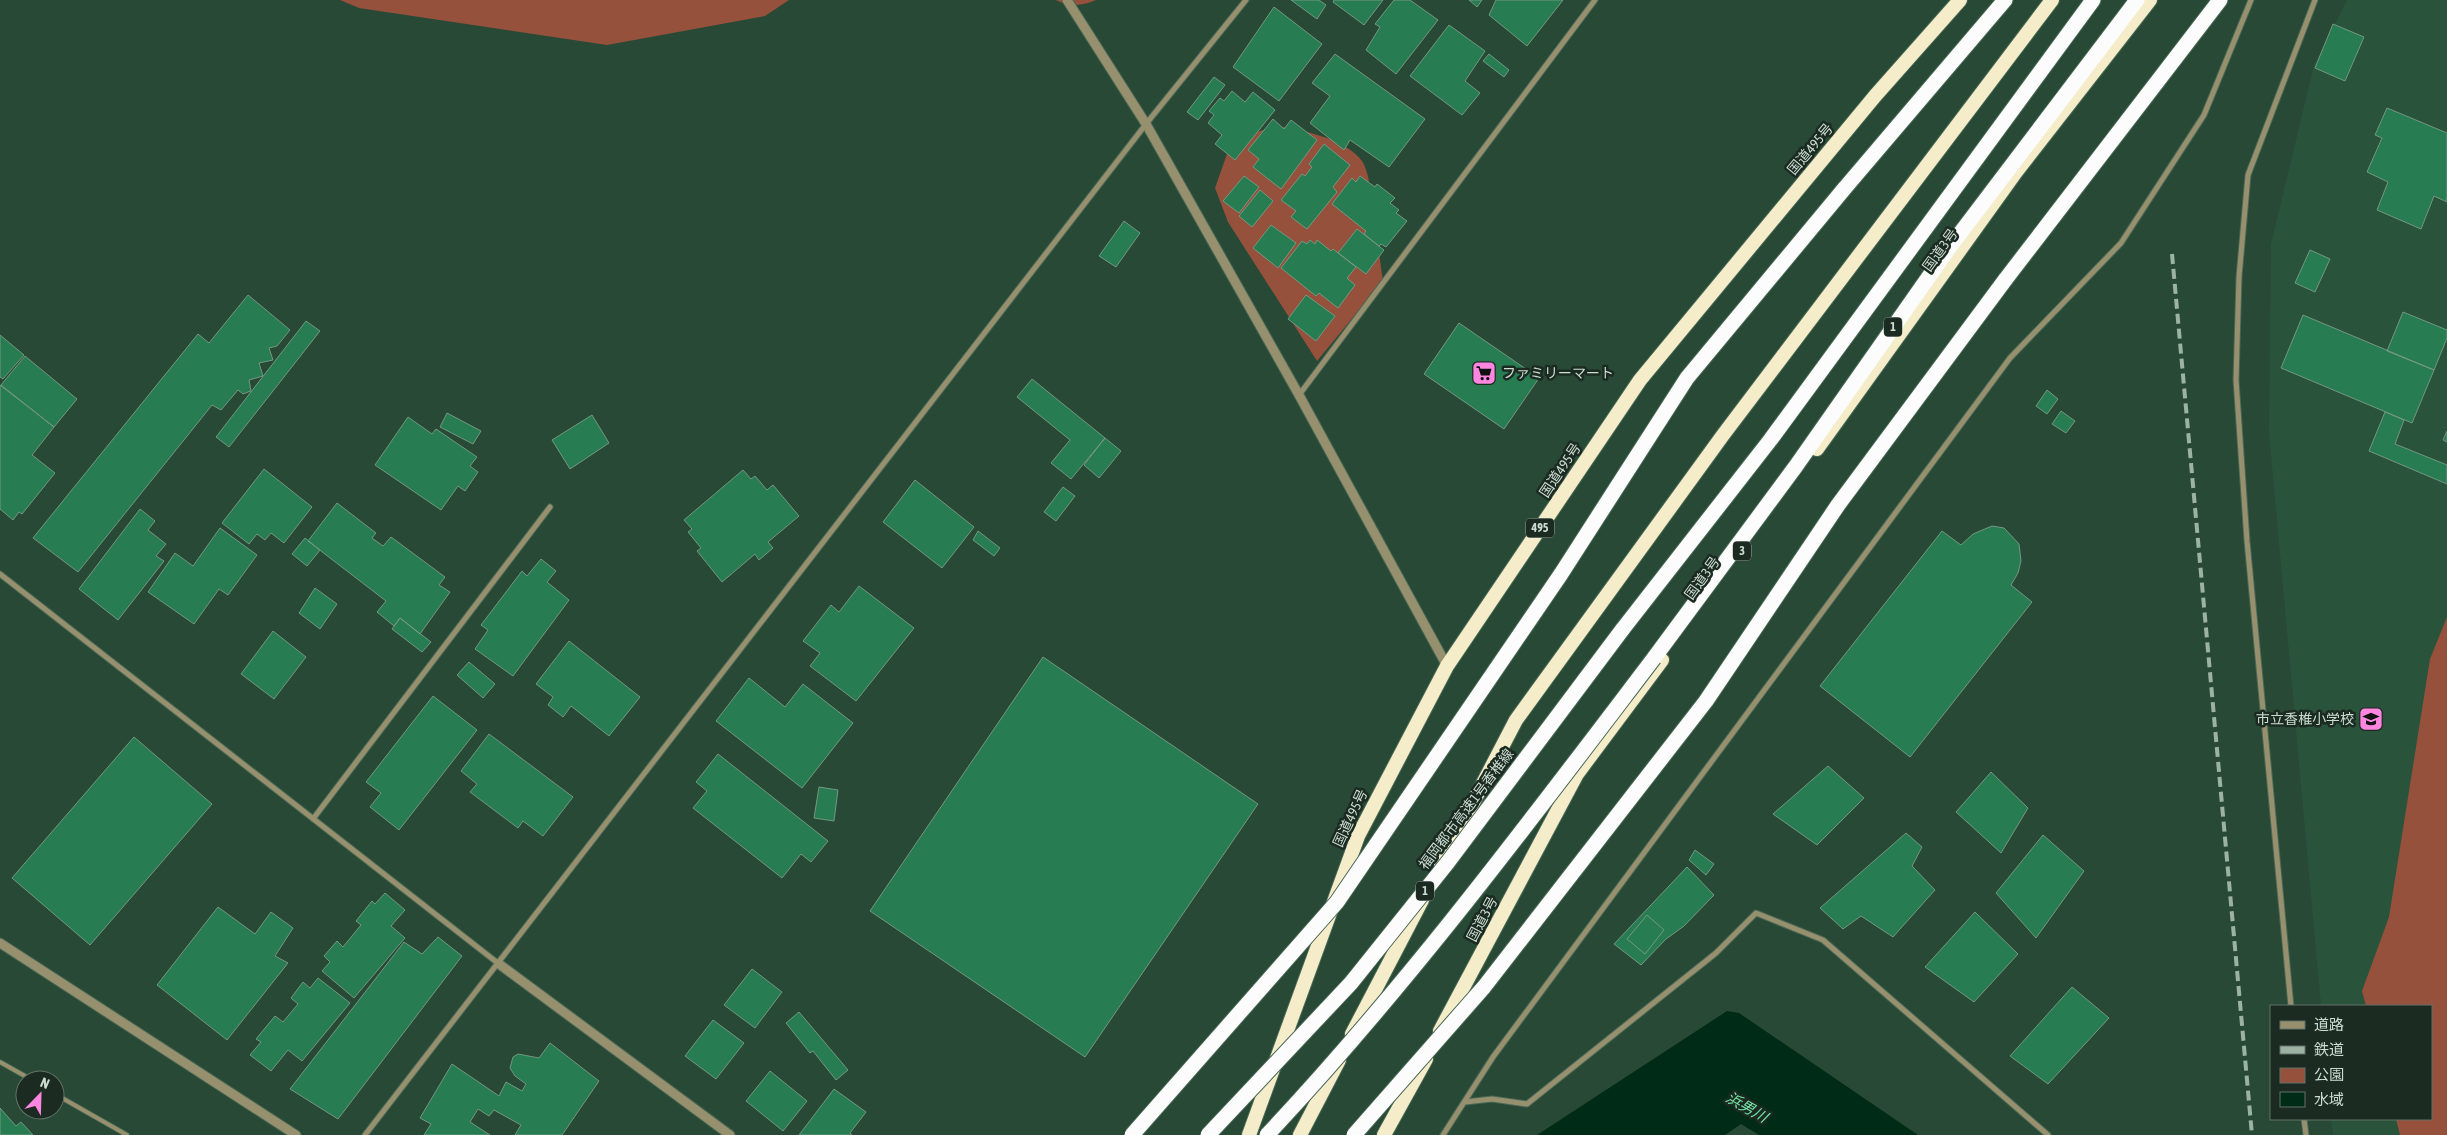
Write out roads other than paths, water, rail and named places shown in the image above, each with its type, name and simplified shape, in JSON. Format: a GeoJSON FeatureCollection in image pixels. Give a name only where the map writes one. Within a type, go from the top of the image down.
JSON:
{"type":"FeatureCollection","features":[{"type":"Feature","properties":{"kind":"highway","name":"国道495号"},"geometry":{"type":"LineString","coordinates":[[1249,1135],[1358,836],[1446,666],[1640,380],[1875,96],[1960,0]]}},
{"type":"Feature","properties":{"kind":"highway"},"geometry":{"type":"LineString","coordinates":[[1132,1135],[1338,902],[1561,574],[1687,378],[1844,189],[2006,0]]}},
{"type":"Feature","properties":{"kind":"highway"},"geometry":{"type":"LineString","coordinates":[[1300,1135],[1516,720],[1723,435],[2052,0]]}},
{"type":"Feature","properties":{"kind":"highway","name":"福岡都市高速1号香椎線"},"geometry":{"type":"LineString","coordinates":[[1208,1135],[1351,982],[1448,862],[1622,630],[1776,431],[2093,0]]}},
{"type":"Feature","properties":{"kind":"highway","name":"1"},"geometry":{"type":"LineString","coordinates":[[1266,1135],[1380,1008],[1481,885],[1654,658],[1796,466],[1949,248],[2137,0]]}},
{"type":"Feature","properties":{"kind":"highway","name":"国道3号"},"geometry":{"type":"LineString","coordinates":[[1384,1135],[1577,774],[1791,485],[2016,172],[2150,0]]}},
{"type":"Feature","properties":{"kind":"highway"},"geometry":{"type":"LineString","coordinates":[[1354,1135],[1484,986],[1706,701],[1838,505],[2005,280],[2220,0]]}},
{"type":"Feature","properties":{"kind":"street"},"geometry":{"type":"LineString","coordinates":[[1067,0],[1146,124],[1299,395],[1446,666]]}},
{"type":"Feature","properties":{"kind":"street"},"geometry":{"type":"LineString","coordinates":[[365,1135],[499,964],[1146,124],[1246,0]]}},
{"type":"Feature","properties":{"kind":"street"},"geometry":{"type":"LineString","coordinates":[[1299,395],[1595,0]]}},
{"type":"Feature","properties":{"kind":"street"},"geometry":{"type":"LineString","coordinates":[[1443,1135],[1493,1057],[2010,358],[2121,243],[2204,115],[2251,0]]}},
{"type":"Feature","properties":{"kind":"street"},"geometry":{"type":"LineString","coordinates":[[2291,1005],[2247,542],[2236,380],[2239,277],[2248,174],[2315,0]]}},
{"type":"Feature","properties":{"kind":"street"},"geometry":{"type":"LineString","coordinates":[[313,819],[550,507]]}},
{"type":"Feature","properties":{"kind":"street"},"geometry":{"type":"LineString","coordinates":[[0,574],[499,964],[730,1135]]}},
{"type":"Feature","properties":{"kind":"street"},"geometry":{"type":"LineString","coordinates":[[1465,1102],[1492,1099],[1526,1104],[1716,953],[1756,913],[1823,940],[2048,1135]]}},
{"type":"Feature","properties":{"kind":"street"},"geometry":{"type":"LineString","coordinates":[[0,943],[296,1135]]}},
{"type":"Feature","properties":{"kind":"street"},"geometry":{"type":"LineString","coordinates":[[2304,1120],[2306,1135]]}},
{"type":"Feature","properties":{"kind":"lane"},"geometry":{"type":"LineString","coordinates":[[0,1062],[15,1070]]}},
{"type":"Feature","properties":{"kind":"lane"},"geometry":{"type":"LineString","coordinates":[[65,1100],[127,1135]]}},
{"type":"Feature","properties":{"kind":"water","name":"浜男川"},"geometry":{"type":"Polygon","coordinates":[[[1727,1011],[1739,1013],[1918,1135],[1759,1135],[1741,1124],[1725,1135],[1537,1135],[1727,1011]]]}},
{"type":"Feature","properties":{"kind":"railway"},"geometry":{"type":"LineString","coordinates":[[2172,254],[2252,1135]]}},
{"type":"Feature","properties":{"kind":"place","name":"ファミリーマート"},"geometry":{"type":"Point","coordinates":[1484,373]}},
{"type":"Feature","properties":{"kind":"place","name":"市立香椎小学校"},"geometry":{"type":"Point","coordinates":[2371,719]}}]}
